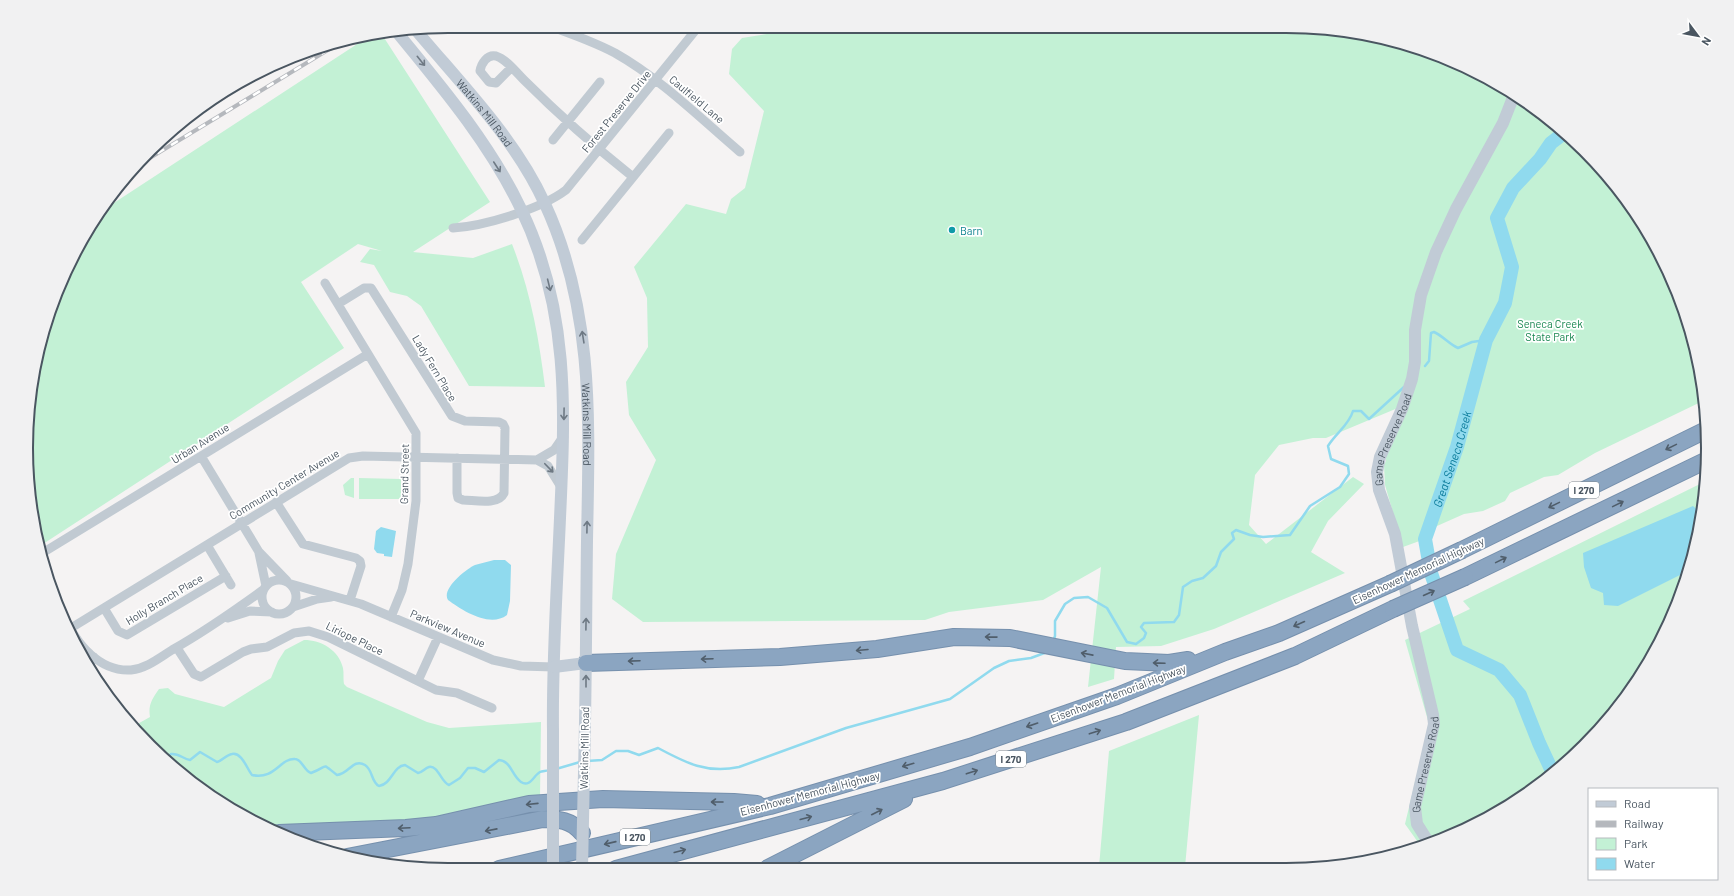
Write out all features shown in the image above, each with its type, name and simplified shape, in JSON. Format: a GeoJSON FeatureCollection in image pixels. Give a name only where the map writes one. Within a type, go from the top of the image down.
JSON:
{"type":"FeatureCollection","features":[{"type":"Feature","properties":{"kind":"highway","name":"Eisenhower Memorial Highway"},"geometry":{"type":"LineString","coordinates":[[525,863],[770,806],[970,747],[1117,696],[1225,652],[1279,633],[1390,584],[1700,433]]}},
{"type":"Feature","properties":{"kind":"highway","name":"I 270"},"geometry":{"type":"LineString","coordinates":[[635,863],[943,781],[1126,722],[1295,656],[1393,609],[1465,577],[1700,463]]}},
{"type":"Feature","properties":{"kind":"highway"},"geometry":{"type":"LineString","coordinates":[[586,663],[780,657],[877,649],[954,637],[1010,638],[1125,661],[1169,663],[1225,652]]}},
{"type":"Feature","properties":{"kind":"highway"},"geometry":{"type":"LineString","coordinates":[[778,863],[892,804],[943,781]]}},
{"type":"Feature","properties":{"kind":"highway"},"geometry":{"type":"LineString","coordinates":[[293,832],[406,828],[436,825],[529,804],[603,799],[734,802],[770,806]]}},
{"type":"Feature","properties":{"kind":"highway"},"geometry":{"type":"LineString","coordinates":[[363,854],[548,819],[567,821],[576,825],[582,833]]}},
{"type":"Feature","properties":{"kind":"main road","name":"Watkins Mill Road"},"geometry":{"type":"LineString","coordinates":[[419,34],[494,123],[522,164],[544,203],[566,259],[578,308],[587,376],[586,700],[582,863]]}},
{"type":"Feature","properties":{"kind":"main road","name":"Watkins Mill Road"},"geometry":{"type":"LineString","coordinates":[[400,36],[442,87],[503,176],[522,211],[544,268],[554,309],[563,367],[564,436],[548,819],[552,863]]}},
{"type":"Feature","properties":{"kind":"main road","name":"Game Preserve Road"},"geometry":{"type":"LineString","coordinates":[[1426,838],[1417,824],[1415,807],[1434,724],[1434,715],[1412,626],[1396,534],[1379,490],[1377,472],[1380,457],[1402,409],[1412,379],[1415,362],[1415,330],[1421,295],[1436,252],[1456,209],[1503,123],[1512,100]]}},
{"type":"Feature","properties":{"kind":"main road"},"geometry":{"type":"LineString","coordinates":[[554,667],[586,663]]}},
{"type":"Feature","properties":{"kind":"street","name":"Caulfield Lane"},"geometry":{"type":"LineString","coordinates":[[566,33],[604,48],[656,81],[740,152]]}},
{"type":"Feature","properties":{"kind":"street","name":"Forest Preserve Drive"},"geometry":{"type":"LineString","coordinates":[[453,228],[471,227],[522,211],[544,203],[569,187],[694,33]]}},
{"type":"Feature","properties":{"kind":"street"},"geometry":{"type":"LineString","coordinates":[[511,68],[567,122],[633,177]]}},
{"type":"Feature","properties":{"kind":"street"},"geometry":{"type":"LineString","coordinates":[[553,140],[600,82]]}},
{"type":"Feature","properties":{"kind":"street"},"geometry":{"type":"LineString","coordinates":[[582,240],[669,133]]}},
{"type":"Feature","properties":{"kind":"street","name":"Grand Street"},"geometry":{"type":"LineString","coordinates":[[325,283],[414,429],[417,438],[415,506],[408,568],[402,590],[391,617]]}},
{"type":"Feature","properties":{"kind":"street","name":"Lady Fern Place"},"geometry":{"type":"LineString","coordinates":[[338,304],[364,288],[371,288],[448,412],[460,420],[499,422],[503,424],[505,428],[504,459]]}},
{"type":"Feature","properties":{"kind":"street","name":"Urban Avenue"},"geometry":{"type":"LineString","coordinates":[[46,551],[368,354]]}},
{"type":"Feature","properties":{"kind":"street"},"geometry":{"type":"LineString","coordinates":[[537,460],[554,450],[564,436]]}},
{"type":"Feature","properties":{"kind":"street"},"geometry":{"type":"LineString","coordinates":[[201,456],[259,552],[296,592],[293,607],[286,612],[250,611],[221,620]]}},
{"type":"Feature","properties":{"kind":"street","name":"Community Center Avenue"},"geometry":{"type":"LineString","coordinates":[[74,626],[241,523],[350,458],[363,456],[537,460]]}},
{"type":"Feature","properties":{"kind":"street"},"geometry":{"type":"LineString","coordinates":[[457,458],[457,496],[463,500],[496,501],[503,496],[504,459]]}},
{"type":"Feature","properties":{"kind":"street"},"geometry":{"type":"LineString","coordinates":[[537,460],[548,466],[562,488]]}},
{"type":"Feature","properties":{"kind":"street"},"geometry":{"type":"LineString","coordinates":[[276,502],[303,544],[356,558],[360,561],[361,566],[350,600]]}},
{"type":"Feature","properties":{"kind":"street"},"geometry":{"type":"LineString","coordinates":[[207,545],[231,585]]}},
{"type":"Feature","properties":{"kind":"street"},"geometry":{"type":"LineString","coordinates":[[259,552],[265,588],[263,603],[273,612]]}},
{"type":"Feature","properties":{"kind":"street","name":"Holly Branch Place"},"geometry":{"type":"LineString","coordinates":[[104,608],[118,631],[127,635],[226,576]]}},
{"type":"Feature","properties":{"kind":"street"},"geometry":{"type":"LineString","coordinates":[[84,647],[94,657],[112,668],[131,670],[146,666],[221,620],[278,579],[289,583]]}},
{"type":"Feature","properties":{"kind":"street","name":"Parkview Avenue"},"geometry":{"type":"LineString","coordinates":[[289,583],[350,600],[493,660],[521,666],[554,667]]}},
{"type":"Feature","properties":{"kind":"street","name":"Parkview Avenue"},"geometry":{"type":"LineString","coordinates":[[293,607],[317,599],[336,596]]}},
{"type":"Feature","properties":{"kind":"street","name":"Liriope Place"},"geometry":{"type":"LineString","coordinates":[[177,648],[194,674],[201,678],[248,650],[267,647],[294,633],[312,632],[321,634],[441,691],[457,693],[481,708],[492,708]]}},
{"type":"Feature","properties":{"kind":"street"},"geometry":{"type":"LineString","coordinates":[[418,681],[438,637]]}},
{"type":"Feature","properties":{"kind":"street"},"geometry":{"type":"LineString","coordinates":[[92,660],[94,657]]}},
{"type":"Feature","properties":{"kind":"green space","name":"Seneca Creek State Park"},"geometry":{"type":"Polygon","coordinates":[[[773,33],[1286,33],[1313,34],[1367,41],[1419,55],[1470,76],[1517,103],[1560,136],[1598,174],[1615,195],[1631,217],[1645,241],[1658,264],[1669,289],[1687,341],[1693,367],[1698,403],[1595,453],[1558,475],[1544,477],[1510,493],[1505,501],[1483,511],[1464,514],[1428,530],[1425,539],[1403,547],[1385,485],[1384,465],[1386,461],[1386,452],[1405,405],[1326,438],[1313,438],[1279,445],[1255,475],[1249,525],[1266,544],[1353,477],[1364,484],[1328,521],[1311,552],[1345,573],[1214,629],[1161,646],[1116,647],[1114,679],[1088,687],[1101,567],[1043,600],[949,612],[925,620],[643,622],[612,599],[616,554],[656,460],[629,415],[626,382],[648,347],[647,298],[634,267],[686,204],[726,214],[731,199],[745,188],[764,111],[729,74],[732,49],[742,38],[773,33]]]}},
{"type":"Feature","properties":{"kind":"green space"},"geometry":{"type":"Polygon","coordinates":[[[384,38],[490,202],[413,252],[473,258],[512,244],[529,296],[540,350],[545,387],[469,386],[421,306],[407,296],[390,292],[374,265],[360,262],[370,249],[382,251],[358,244],[301,282],[344,348],[44,543],[37,502],[33,448],[34,421],[41,367],[55,315],[65,289],[89,240],[113,204],[359,43],[384,38]]]}},
{"type":"Feature","properties":{"kind":"green space"},"geometry":{"type":"Polygon","coordinates":[[[351,478],[354,478],[354,498],[345,495],[343,485],[351,478]]]}},
{"type":"Feature","properties":{"kind":"green space"},"geometry":{"type":"Polygon","coordinates":[[[359,478],[401,479],[401,499],[359,499],[359,478]]]}},
{"type":"Feature","properties":{"kind":"green space"},"geometry":{"type":"Polygon","coordinates":[[[1699,484],[1693,529],[1687,555],[1669,607],[1645,656],[1615,701],[1598,722],[1560,760],[1517,793],[1470,820],[1417,841],[1405,824],[1429,724],[1405,640],[1470,609],[1463,601],[1699,484]]]}},
{"type":"Feature","properties":{"kind":"green space"},"geometry":{"type":"Polygon","coordinates":[[[304,640],[310,640],[323,644],[338,656],[343,670],[344,684],[347,687],[427,722],[449,728],[541,722],[540,798],[441,820],[285,829],[264,820],[217,793],[174,760],[138,724],[150,717],[151,702],[159,689],[168,688],[175,694],[224,707],[271,678],[278,661],[285,650],[304,640]]]}},
{"type":"Feature","properties":{"kind":"green space"},"geometry":{"type":"Polygon","coordinates":[[[1199,715],[1185,863],[1099,863],[1109,751],[1199,715]]]}},
{"type":"Feature","properties":{"kind":"water"},"geometry":{"type":"Polygon","coordinates":[[[1693,506],[1696,509],[1693,529],[1681,574],[1618,606],[1604,605],[1603,593],[1591,588],[1584,567],[1583,553],[1693,506]]]}},
{"type":"Feature","properties":{"kind":"water"},"geometry":{"type":"Polygon","coordinates":[[[381,527],[396,531],[392,557],[377,553],[374,549],[376,531],[381,527]]]}},
{"type":"Feature","properties":{"kind":"water"},"geometry":{"type":"Polygon","coordinates":[[[494,560],[505,560],[511,565],[510,601],[507,615],[500,619],[485,619],[461,609],[448,600],[448,590],[461,575],[475,565],[494,560]]]}},
{"type":"Feature","properties":{"kind":"waterway","name":"Great Seneca Creek"},"geometry":{"type":"LineString","coordinates":[[1550,768],[1520,695],[1499,670],[1457,650],[1431,573],[1425,539],[1457,447],[1486,340],[1505,303],[1512,267],[1497,218],[1513,188],[1540,159],[1551,143],[1560,136]]}},
{"type":"Feature","properties":{"kind":"waterway"},"geometry":{"type":"LineString","coordinates":[[1425,366],[1429,361],[1431,333],[1434,332],[1458,348],[1472,342],[1486,340]]}},
{"type":"Feature","properties":{"kind":"waterway"},"geometry":{"type":"LineString","coordinates":[[1053,642],[1055,636],[1055,621],[1065,604],[1074,598],[1088,597],[1107,608],[1127,642],[1136,644],[1144,638],[1146,633],[1141,627],[1144,623],[1174,622],[1179,615],[1183,587],[1192,581],[1203,578],[1216,566],[1221,552],[1234,539],[1232,533],[1236,530],[1250,535],[1263,537],[1290,535],[1310,506],[1340,487],[1349,474],[1348,466],[1331,459],[1328,446],[1331,441],[1349,421],[1353,411],[1361,411],[1369,419],[1404,387]]}},
{"type":"Feature","properties":{"kind":"waterway"},"geometry":{"type":"LineString","coordinates":[[587,761],[602,760],[616,751],[628,751],[639,755],[658,748],[697,766],[717,769],[739,767],[846,728],[950,699],[994,668],[1009,661],[1031,658],[1047,652]]}},
{"type":"Feature","properties":{"kind":"waterway"},"geometry":{"type":"LineString","coordinates":[[170,756],[171,754],[179,755],[190,760],[200,752],[217,762],[232,754],[236,754],[241,758],[252,775],[260,776],[272,772],[285,762],[295,759],[311,773],[325,766],[337,775],[345,772],[357,763],[361,763],[368,767],[376,784],[379,786],[387,782],[398,768],[405,765],[418,773],[432,767],[449,785],[460,778],[468,768],[475,768],[484,772],[499,760],[506,763],[518,779],[524,783],[529,782],[540,772],[549,770]]}},
{"type":"Feature","properties":{"kind":"waterway"},"geometry":{"type":"LineString","coordinates":[[556,769],[580,762]]}},
{"type":"Feature","properties":{"kind":"railway"},"geometry":{"type":"LineString","coordinates":[[155,155],[324,52]]}},
{"type":"Feature","properties":{"kind":"place","name":"Barn"},"geometry":{"type":"Point","coordinates":[952,230]}}]}
